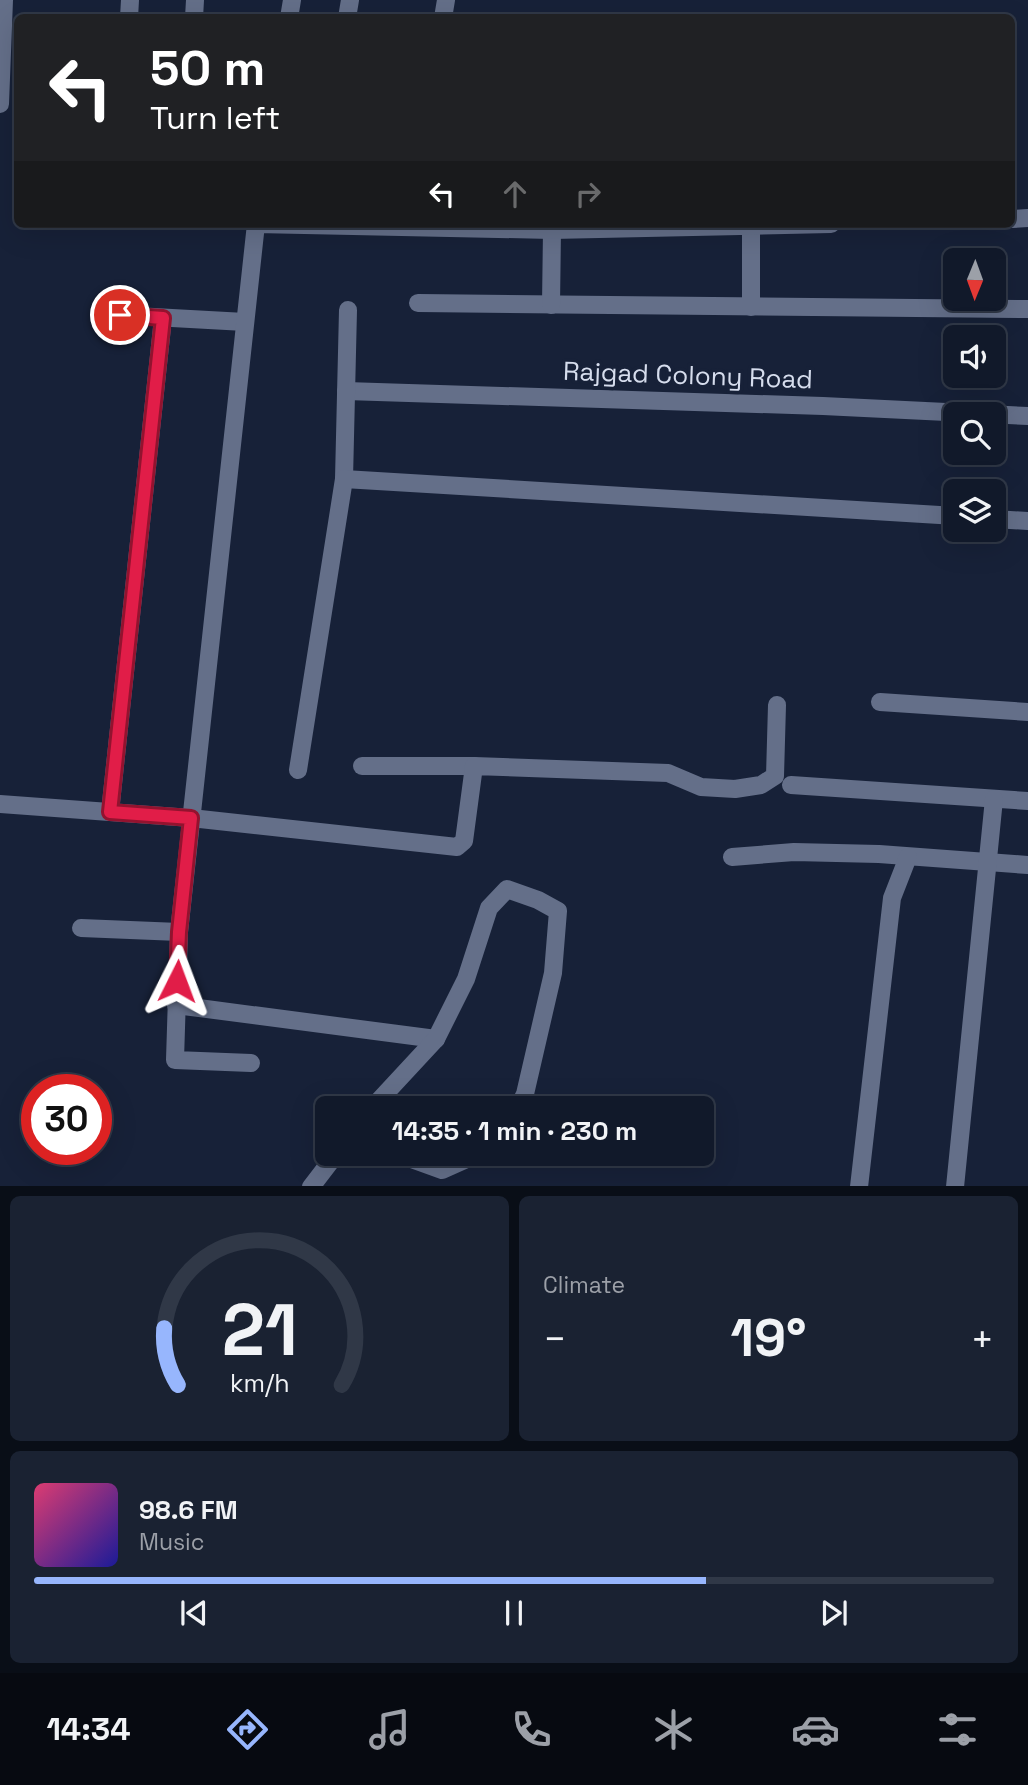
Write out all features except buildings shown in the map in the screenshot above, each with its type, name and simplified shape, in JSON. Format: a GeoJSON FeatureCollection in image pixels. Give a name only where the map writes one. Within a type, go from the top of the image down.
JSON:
{"type":"FeatureCollection","features":[{"type":"Feature","properties":{"kind":"street"},"geometry":{"type":"LineString","coordinates":[[0,104],[4,0]]}},
{"type":"Feature","properties":{"kind":"street"},"geometry":{"type":"LineString","coordinates":[[251,1063],[175,1060],[179,932],[256,228]]}},
{"type":"Feature","properties":{"kind":"street"},"geometry":{"type":"LineString","coordinates":[[453,228],[652,228]]}},
{"type":"Feature","properties":{"kind":"street"},"geometry":{"type":"LineString","coordinates":[[751,228],[751,307]]}},
{"type":"Feature","properties":{"kind":"street"},"geometry":{"type":"LineString","coordinates":[[551,305],[552,230]]}},
{"type":"Feature","properties":{"kind":"street"},"geometry":{"type":"LineString","coordinates":[[418,303],[1028,309]]}},
{"type":"Feature","properties":{"kind":"street"},"geometry":{"type":"LineString","coordinates":[[298,770],[344,479],[348,310]]}},
{"type":"Feature","properties":{"kind":"street"},"geometry":{"type":"LineString","coordinates":[[99,314],[245,322]]}},
{"type":"Feature","properties":{"kind":"street"},"geometry":{"type":"LineString","coordinates":[[110,812],[163,318]]}},
{"type":"Feature","properties":{"kind":"street","name":"Rajgad Colony Road"},"geometry":{"type":"LineString","coordinates":[[346,391],[823,406],[1028,416]]}},
{"type":"Feature","properties":{"kind":"street"},"geometry":{"type":"LineString","coordinates":[[344,479],[943,515]]}},
{"type":"Feature","properties":{"kind":"street"},"geometry":{"type":"LineString","coordinates":[[1006,520],[1028,521]]}},
{"type":"Feature","properties":{"kind":"street"},"geometry":{"type":"LineString","coordinates":[[880,702],[1028,712]]}},
{"type":"Feature","properties":{"kind":"street"},"geometry":{"type":"LineString","coordinates":[[362,766],[474,766],[668,773],[701,787],[735,789],[761,785],[775,776],[777,705]]}},
{"type":"Feature","properties":{"kind":"street"},"geometry":{"type":"LineString","coordinates":[[0,804],[191,818],[457,847],[464,841],[474,766]]}},
{"type":"Feature","properties":{"kind":"street"},"geometry":{"type":"LineString","coordinates":[[791,785],[1028,802]]}},
{"type":"Feature","properties":{"kind":"street"},"geometry":{"type":"LineString","coordinates":[[955,1186],[995,799]]}},
{"type":"Feature","properties":{"kind":"street"},"geometry":{"type":"LineString","coordinates":[[732,857],[794,852],[1028,865]]}},
{"type":"Feature","properties":{"kind":"street"},"geometry":{"type":"LineString","coordinates":[[859,1186],[892,898],[908,857]]}},
{"type":"Feature","properties":{"kind":"street"},"geometry":{"type":"LineString","coordinates":[[383,1096],[436,1039],[466,979],[489,908],[507,889],[538,900],[558,911],[553,973],[524,1096]]}},
{"type":"Feature","properties":{"kind":"street"},"geometry":{"type":"LineString","coordinates":[[81,928],[179,932]]}},
{"type":"Feature","properties":{"kind":"street"},"geometry":{"type":"LineString","coordinates":[[176,1006],[436,1039]]}},
{"type":"Feature","properties":{"kind":"street"},"geometry":{"type":"LineString","coordinates":[[311,1186],[327,1166]]}},
{"type":"Feature","properties":{"kind":"street"},"geometry":{"type":"LineString","coordinates":[[418,1166],[440,1178],[459,1166]]}},
{"type":"Feature","properties":{"kind":"route"},"geometry":{"type":"LineString","coordinates":[[120,315],[163,318],[110,812],[191,818],[179,932],[177,981]]}}]}
